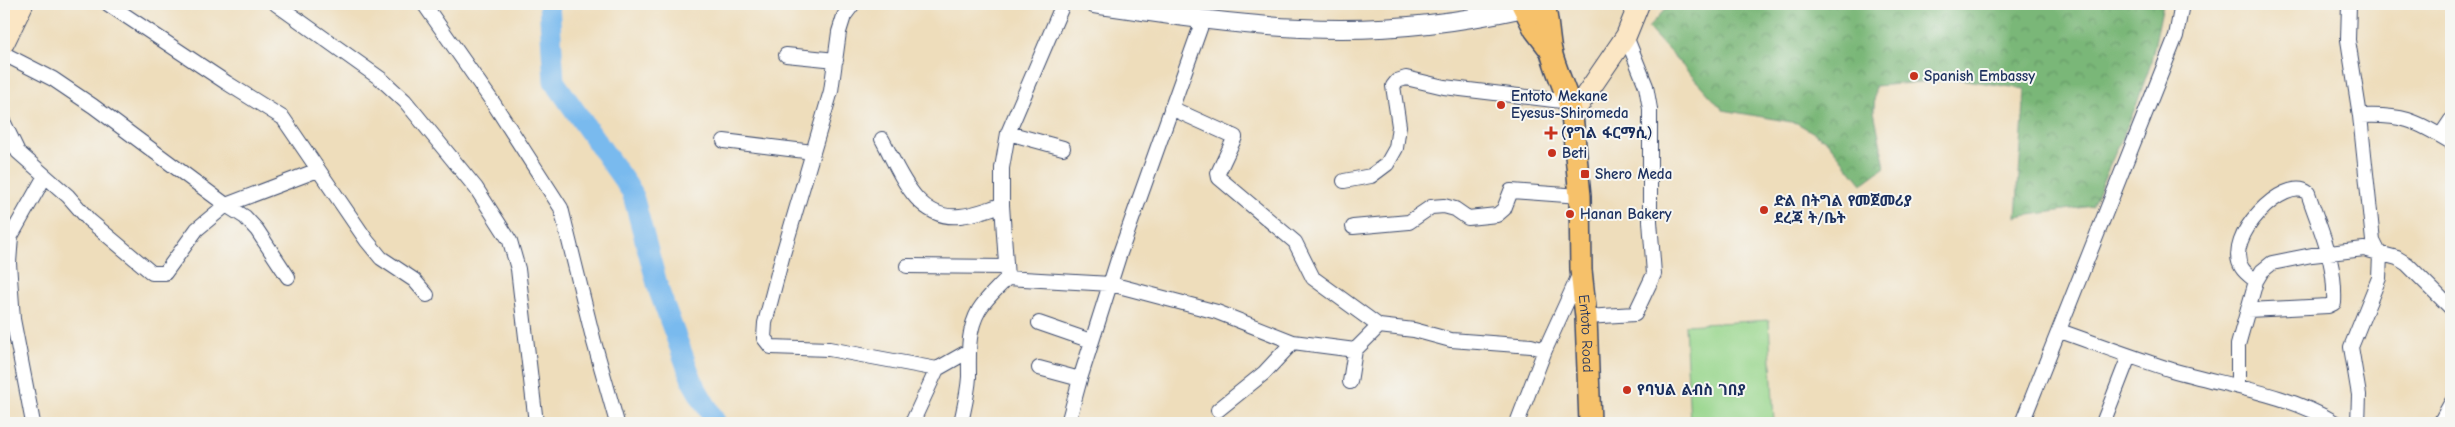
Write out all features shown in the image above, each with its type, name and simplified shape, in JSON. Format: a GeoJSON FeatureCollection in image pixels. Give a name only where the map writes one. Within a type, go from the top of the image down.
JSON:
{"type":"FeatureCollection","features":[{"type":"Feature","properties":{"kind":"main road"},"geometry":{"type":"LineString","coordinates":[[7,31],[23,4]]}},
{"type":"Feature","properties":{"kind":"main road"},"geometry":{"type":"LineString","coordinates":[[1571,109],[1626,36],[1639,4]]}},
{"type":"Feature","properties":{"kind":"main road","name":"Entoto Road"},"geometry":{"type":"LineString","coordinates":[[1538,5],[1550,27],[1551,51],[1571,109],[1580,196],[1581,270],[1586,317],[1590,423]]}},
{"type":"Feature","properties":{"kind":"street"},"geometry":{"type":"LineString","coordinates":[[108,4],[283,118],[381,258],[414,280],[427,295]]}},
{"type":"Feature","properties":{"kind":"street"},"geometry":{"type":"LineString","coordinates":[[276,4],[381,79],[405,101],[476,188],[510,242],[518,269],[536,423]]}},
{"type":"Feature","properties":{"kind":"street"},"geometry":{"type":"LineString","coordinates":[[424,4],[494,104],[561,208],[594,342],[618,423]]}},
{"type":"Feature","properties":{"kind":"street"},"geometry":{"type":"LineString","coordinates":[[853,4],[844,16],[839,32],[831,90],[783,254],[765,323],[764,338],[770,347],[829,349],[937,369]]}},
{"type":"Feature","properties":{"kind":"street"},"geometry":{"type":"LineString","coordinates":[[961,423],[969,378],[967,352],[973,322],[980,308],[1007,272],[1002,205],[1002,168],[1008,133],[1063,4]]}},
{"type":"Feature","properties":{"kind":"street"},"geometry":{"type":"LineString","coordinates":[[1094,4],[1203,20],[1302,28],[1346,29],[1442,22],[1538,5]]}},
{"type":"Feature","properties":{"kind":"street"},"geometry":{"type":"LineString","coordinates":[[2022,423],[2176,36],[2182,4]]}},
{"type":"Feature","properties":{"kind":"street"},"geometry":{"type":"LineString","coordinates":[[2349,4],[2348,40],[2360,116],[2373,241],[2380,255],[2380,278],[2351,347],[2359,395],[2358,423]]}},
{"type":"Feature","properties":{"kind":"street"},"geometry":{"type":"LineString","coordinates":[[1068,423],[1091,341],[1203,20]]}},
{"type":"Feature","properties":{"kind":"street"},"geometry":{"type":"LineString","coordinates":[[1586,317],[1635,314],[1654,274],[1650,222],[1650,109],[1646,86],[1626,36]]}},
{"type":"Feature","properties":{"kind":"street"},"geometry":{"type":"LineString","coordinates":[[4,54],[53,79],[93,106],[246,218],[257,230],[288,277]]}},
{"type":"Feature","properties":{"kind":"street"},"geometry":{"type":"LineString","coordinates":[[786,55],[836,60]]}},
{"type":"Feature","properties":{"kind":"street"},"geometry":{"type":"LineString","coordinates":[[1344,181],[1371,176],[1387,164],[1396,148],[1399,126],[1393,86],[1397,81],[1406,78],[1444,87],[1571,109]]}},
{"type":"Feature","properties":{"kind":"street"},"geometry":{"type":"LineString","coordinates":[[1171,108],[1235,137],[1218,173],[1219,178],[1295,242],[1314,278],[1379,326],[1414,330],[1451,340],[1531,346],[1545,350]]}},
{"type":"Feature","properties":{"kind":"street"},"geometry":{"type":"LineString","coordinates":[[2360,116],[2398,116],[2446,139],[2451,120]]}},
{"type":"Feature","properties":{"kind":"street"},"geometry":{"type":"LineString","coordinates":[[4,123],[18,152],[114,243],[152,273],[160,274],[174,264],[198,229],[226,205],[318,170]]}},
{"type":"Feature","properties":{"kind":"street"},"geometry":{"type":"LineString","coordinates":[[1008,133],[1063,148]]}},
{"type":"Feature","properties":{"kind":"street"},"geometry":{"type":"LineString","coordinates":[[882,139],[920,203],[936,213],[961,216],[1002,205]]}},
{"type":"Feature","properties":{"kind":"street"},"geometry":{"type":"LineString","coordinates":[[724,141],[813,152]]}},
{"type":"Feature","properties":{"kind":"street"},"geometry":{"type":"LineString","coordinates":[[32,423],[14,319],[7,233],[45,176]]}},
{"type":"Feature","properties":{"kind":"street"},"geometry":{"type":"LineString","coordinates":[[2248,310],[2332,305],[2334,303],[2335,280],[2330,253],[2308,193],[2300,189],[2289,192],[2266,205],[2242,235],[2239,248],[2239,262],[2241,267],[2256,281]]}},
{"type":"Feature","properties":{"kind":"street"},"geometry":{"type":"LineString","coordinates":[[1353,227],[1402,224],[1409,222],[1431,206],[1444,206],[1455,209],[1468,218],[1497,215],[1504,209],[1511,191],[1580,196]]}},
{"type":"Feature","properties":{"kind":"street"},"geometry":{"type":"LineString","coordinates":[[2238,386],[2238,345],[2256,281],[2262,271],[2272,263],[2364,249],[2380,255],[2397,258],[2407,264],[2451,308]]}},
{"type":"Feature","properties":{"kind":"street"},"geometry":{"type":"LineString","coordinates":[[907,266],[1007,272],[1111,284],[1217,312],[1293,342],[1355,350]]}},
{"type":"Feature","properties":{"kind":"street"},"geometry":{"type":"LineString","coordinates":[[1517,423],[1545,350],[1581,270]]}},
{"type":"Feature","properties":{"kind":"street"},"geometry":{"type":"LineString","coordinates":[[4,329],[14,319]]}},
{"type":"Feature","properties":{"kind":"street"},"geometry":{"type":"LineString","coordinates":[[1039,323],[1091,341]]}},
{"type":"Feature","properties":{"kind":"street"},"geometry":{"type":"LineString","coordinates":[[1350,382],[1355,350],[1379,326]]}},
{"type":"Feature","properties":{"kind":"street"},"geometry":{"type":"LineString","coordinates":[[2060,331],[2174,370],[2238,386],[2305,407],[2336,423]]}},
{"type":"Feature","properties":{"kind":"street"},"geometry":{"type":"LineString","coordinates":[[1218,410],[1264,373],[1293,342]]}},
{"type":"Feature","properties":{"kind":"street"},"geometry":{"type":"LineString","coordinates":[[912,423],[937,369],[967,352]]}},
{"type":"Feature","properties":{"kind":"street"},"geometry":{"type":"LineString","coordinates":[[2102,423],[2129,356]]}},
{"type":"Feature","properties":{"kind":"street"},"geometry":{"type":"LineString","coordinates":[[1039,368],[1080,379]]}},
{"type":"Feature","properties":{"kind":"street"},"geometry":{"type":"LineString","coordinates":[[2440,423],[2451,403]]}},
{"type":"Feature","properties":{"kind":"green space"},"geometry":{"type":"Polygon","coordinates":[[[1670,4],[2163,4],[2151,62],[2136,106],[2092,206],[2016,217],[2025,89],[1959,79],[1875,86],[1874,111],[1885,167],[1862,184],[1826,140],[1797,123],[1723,110],[1648,28],[1670,4]]]}},
{"type":"Feature","properties":{"kind":"green space"},"geometry":{"type":"Polygon","coordinates":[[[1769,320],[1774,423],[1690,423],[1685,325],[1769,320]]]}},
{"type":"Feature","properties":{"kind":"waterway"},"geometry":{"type":"LineString","coordinates":[[549,4],[554,81],[632,192],[659,291],[693,383],[716,423]]}},
{"type":"Feature","properties":{"kind":"place","name":"Spanish Embassy"},"geometry":{"type":"Point","coordinates":[1914,76]}},
{"type":"Feature","properties":{"kind":"place","name":"Entoto Mekane Eyesus-Shiromeda"},"geometry":{"type":"Point","coordinates":[1501,105]}},
{"type":"Feature","properties":{"kind":"place","name":"(የግል ፋርማሲ)"},"geometry":{"type":"Point","coordinates":[1551,133]}},
{"type":"Feature","properties":{"kind":"place","name":"Beti"},"geometry":{"type":"Point","coordinates":[1552,153]}},
{"type":"Feature","properties":{"kind":"place","name":"Shero Meda"},"geometry":{"type":"Point","coordinates":[1585,174]}},
{"type":"Feature","properties":{"kind":"place","name":"ድል በትግል የመጀመሪያ ደረጃ ት/ቤት"},"geometry":{"type":"Point","coordinates":[1764,210]}},
{"type":"Feature","properties":{"kind":"place","name":"Hanan Bakery"},"geometry":{"type":"Point","coordinates":[1570,214]}},
{"type":"Feature","properties":{"kind":"place","name":"የባህል ልብስ ገበያ"},"geometry":{"type":"Point","coordinates":[1627,390]}}]}
